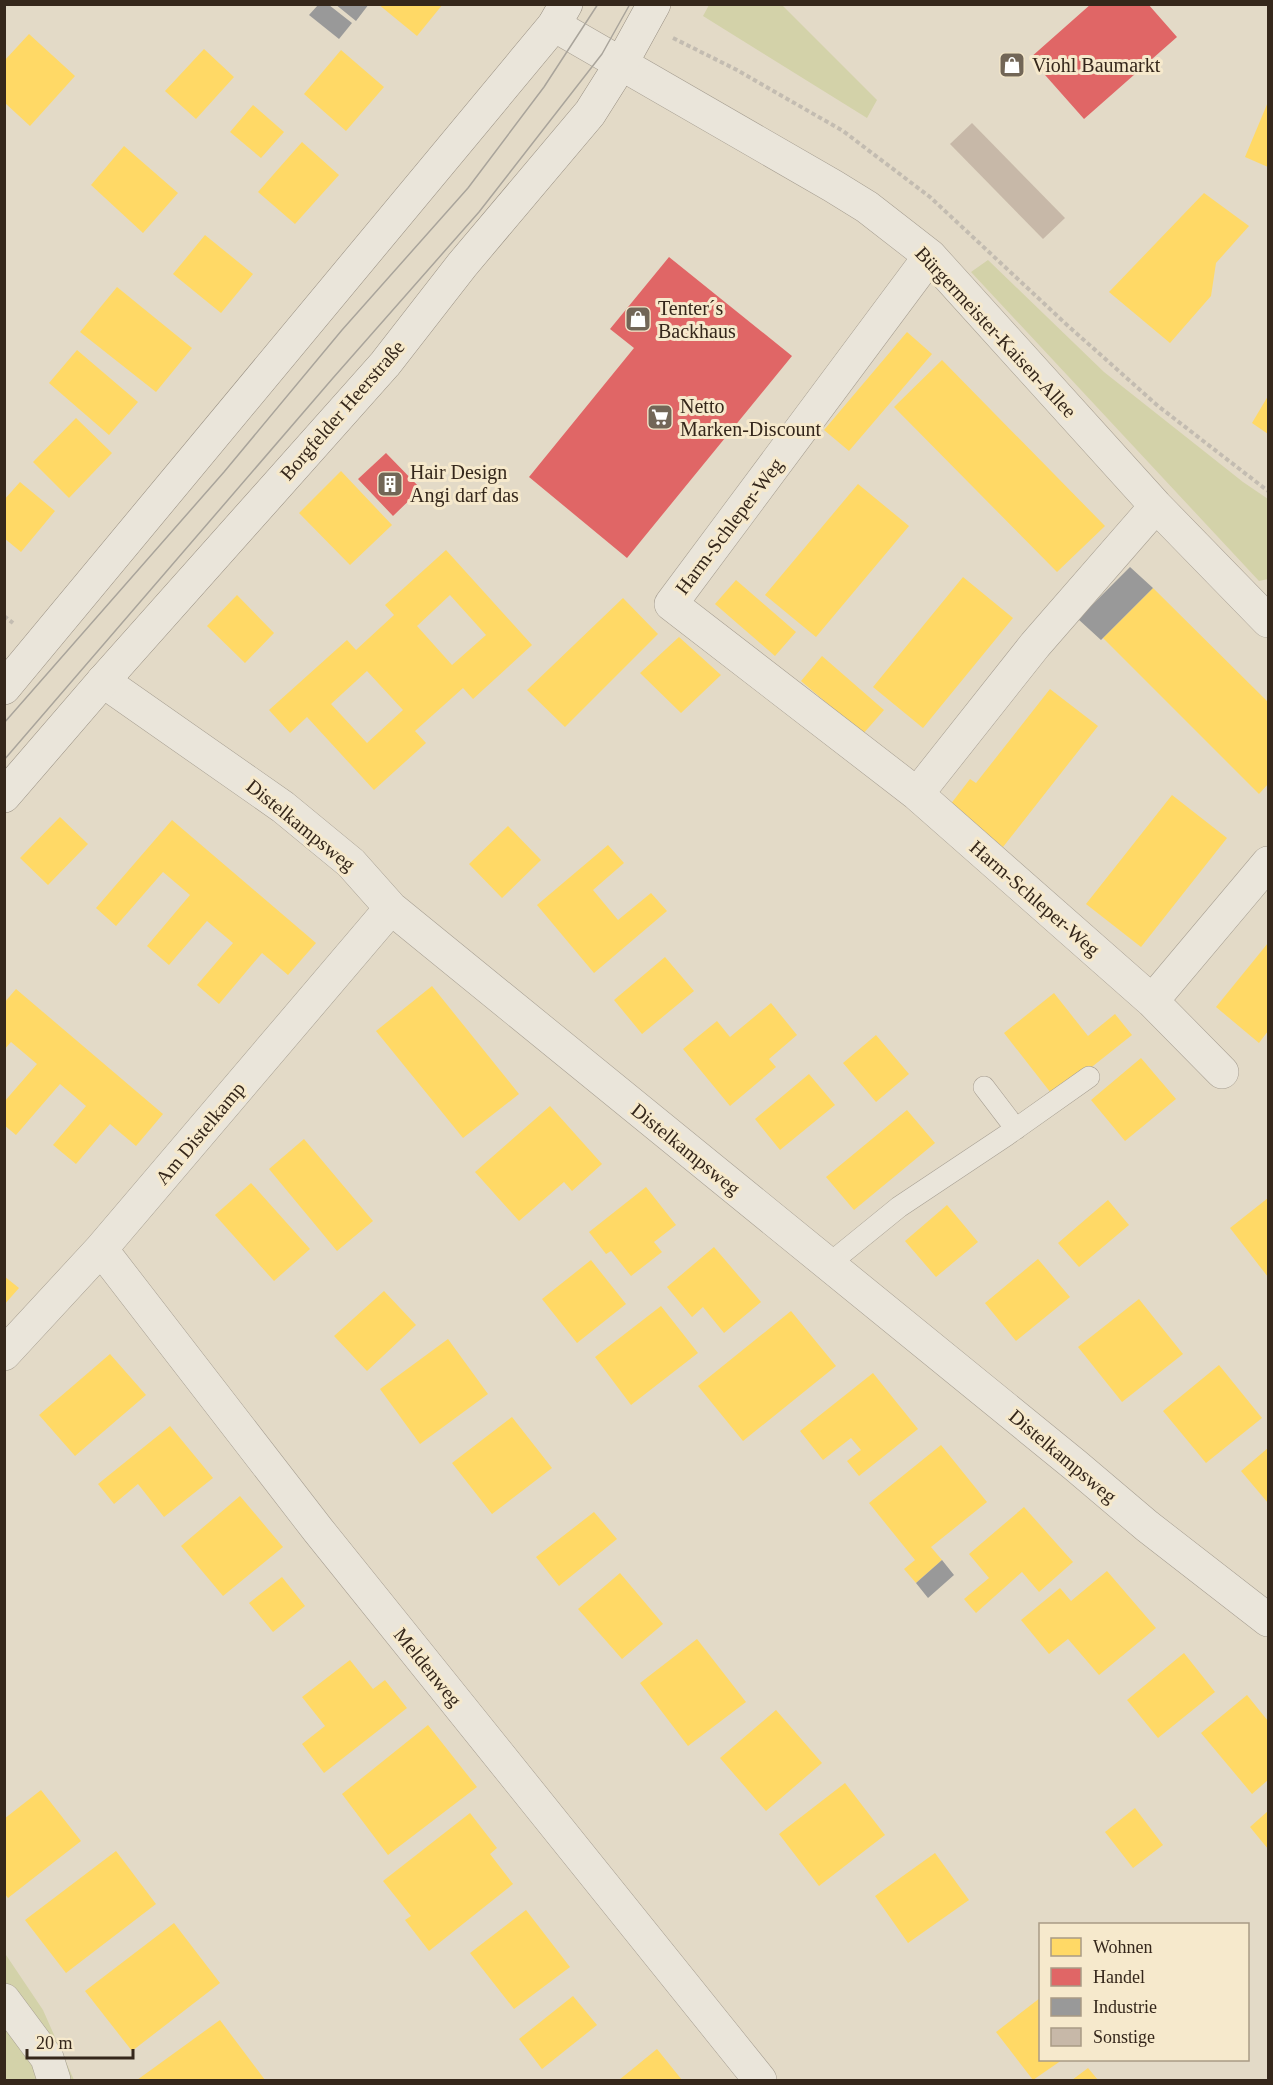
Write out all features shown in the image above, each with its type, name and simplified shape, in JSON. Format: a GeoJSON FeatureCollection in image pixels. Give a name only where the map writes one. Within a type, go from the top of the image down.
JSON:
{"type":"FeatureCollection","features":[{"type":"Feature","properties":{"kind":"street","name":"Borgfelder Heerstraße"},"geometry":{"type":"LineString","coordinates":[[4,796],[103,681],[385,364],[462,265],[591,113],[654,4]]}},
{"type":"Feature","properties":{"kind":"street","name":"Bürgermeister-Kaisen-Allee"},"geometry":{"type":"LineString","coordinates":[[560,15],[621,64],[867,207],[930,256],[1156,506],[1268,618]]}},
{"type":"Feature","properties":{"kind":"street"},"geometry":{"type":"LineString","coordinates":[[4,688],[560,15]]}},
{"type":"Feature","properties":{"kind":"street","name":"Harm-Schleper-Weg"},"geometry":{"type":"LineString","coordinates":[[930,256],[671,604],[917,794],[1152,1001],[1221,1072]]}},
{"type":"Feature","properties":{"kind":"street"},"geometry":{"type":"LineString","coordinates":[[917,794],[1035,645],[1156,506]]}},
{"type":"Feature","properties":{"kind":"street","name":"Distelkampsweg"},"geometry":{"type":"LineString","coordinates":[[103,681],[284,807],[351,863],[391,908],[1075,1465],[1146,1526],[1269,1620]]}},
{"type":"Feature","properties":{"kind":"street"},"geometry":{"type":"LineString","coordinates":[[1152,1001],[1269,863]]}},
{"type":"Feature","properties":{"kind":"street","name":"Am Distelkamp"},"geometry":{"type":"LineString","coordinates":[[4,1354],[101,1249],[391,908]]}},
{"type":"Feature","properties":{"kind":"street","name":"Meldenweg"},"geometry":{"type":"LineString","coordinates":[[101,1249],[318,1530],[760,2080]]}},
{"type":"Feature","properties":{"kind":"street"},"geometry":{"type":"LineString","coordinates":[[4,2000],[47,2058],[54,2080]]}},
{"type":"Feature","properties":{"kind":"lane"},"geometry":{"type":"LineString","coordinates":[[829,1264],[899,1207],[1089,1077]]}},
{"type":"Feature","properties":{"kind":"lane"},"geometry":{"type":"LineString","coordinates":[[984,1087],[1016,1129]]}},
{"type":"Feature","properties":{"kind":"green space"},"geometry":{"type":"Polygon","coordinates":[[[709,5],[782,5],[877,100],[867,118],[703,16],[709,5]]]}},
{"type":"Feature","properties":{"kind":"green space"},"geometry":{"type":"Polygon","coordinates":[[[988,260],[1104,372],[1243,482],[1268,499],[1268,579],[1259,581],[971,272],[988,260]]]}},
{"type":"Feature","properties":{"kind":"green space"},"geometry":{"type":"Polygon","coordinates":[[[4,1952],[43,2010],[74,2080],[5,2080],[4,1952]]]}},
{"type":"Feature","properties":{"kind":"building: Wohnen"},"geometry":{"type":"Polygon","coordinates":[[[378,4],[443,4],[417,36],[378,4]]]}},
{"type":"Feature","properties":{"kind":"building: Wohnen"},"geometry":{"type":"Polygon","coordinates":[[[29,34],[75,76],[30,126],[5,103],[5,60],[29,34]]]}},
{"type":"Feature","properties":{"kind":"building: Wohnen"},"geometry":{"type":"Polygon","coordinates":[[[204,49],[234,77],[196,119],[165,91],[204,49]]]}},
{"type":"Feature","properties":{"kind":"building: Wohnen"},"geometry":{"type":"Polygon","coordinates":[[[341,50],[384,87],[346,131],[304,94],[341,50]]]}},
{"type":"Feature","properties":{"kind":"building: Wohnen"},"geometry":{"type":"Polygon","coordinates":[[[1268,102],[1268,167],[1245,157],[1268,102]]]}},
{"type":"Feature","properties":{"kind":"building: Wohnen"},"geometry":{"type":"Polygon","coordinates":[[[253,105],[284,132],[261,158],[230,132],[253,105]]]}},
{"type":"Feature","properties":{"kind":"building: Wohnen"},"geometry":{"type":"Polygon","coordinates":[[[302,142],[339,175],[295,224],[258,192],[302,142]]]}},
{"type":"Feature","properties":{"kind":"building: Wohnen"},"geometry":{"type":"Polygon","coordinates":[[[124,146],[178,193],[143,233],[91,185],[124,146]]]}},
{"type":"Feature","properties":{"kind":"building: Wohnen"},"geometry":{"type":"Polygon","coordinates":[[[1204,193],[1249,226],[1216,263],[1211,296],[1170,343],[1109,292],[1204,193]]]}},
{"type":"Feature","properties":{"kind":"building: Wohnen"},"geometry":{"type":"Polygon","coordinates":[[[205,235],[253,274],[221,313],[173,274],[205,235]]]}},
{"type":"Feature","properties":{"kind":"building: Wohnen"},"geometry":{"type":"Polygon","coordinates":[[[117,287],[192,348],[156,392],[80,332],[117,287]]]}},
{"type":"Feature","properties":{"kind":"building: Wohnen"},"geometry":{"type":"Polygon","coordinates":[[[907,332],[932,354],[849,451],[824,430],[907,332]]]}},
{"type":"Feature","properties":{"kind":"building: Wohnen"},"geometry":{"type":"Polygon","coordinates":[[[77,350],[138,402],[109,435],[49,383],[77,350]]]}},
{"type":"Feature","properties":{"kind":"building: Wohnen"},"geometry":{"type":"Polygon","coordinates":[[[942,360],[1105,526],[1057,572],[894,407],[942,360]]]}},
{"type":"Feature","properties":{"kind":"building: Wohnen"},"geometry":{"type":"Polygon","coordinates":[[[1268,396],[1268,434],[1252,423],[1268,396]]]}},
{"type":"Feature","properties":{"kind":"building: Wohnen"},"geometry":{"type":"Polygon","coordinates":[[[76,418],[112,453],[69,498],[33,462],[76,418]]]}},
{"type":"Feature","properties":{"kind":"building: Wohnen"},"geometry":{"type":"Polygon","coordinates":[[[341,471],[392,525],[350,565],[299,513],[341,471]]]}},
{"type":"Feature","properties":{"kind":"building: Wohnen"},"geometry":{"type":"Polygon","coordinates":[[[20,482],[55,511],[21,552],[4,538],[4,500],[20,482]]]}},
{"type":"Feature","properties":{"kind":"building: Wohnen"},"geometry":{"type":"Polygon","coordinates":[[[858,484],[909,526],[816,637],[765,595],[858,484]]]}},
{"type":"Feature","properties":{"kind":"building: Wohnen"},"geometry":{"type":"Polygon","coordinates":[[[446,550],[532,645],[473,699],[463,688],[415,731],[426,743],[374,790],[307,717],[290,733],[269,710],[347,640],[356,650],[394,615],[385,605],[446,550]],[[450,595],[417,626],[452,665],[486,635],[450,595]],[[367,671],[331,704],[367,743],[403,710],[367,671]]]}},
{"type":"Feature","properties":{"kind":"building: Wohnen"},"geometry":{"type":"Polygon","coordinates":[[[963,577],[1013,618],[923,728],[873,687],[963,577]]]}},
{"type":"Feature","properties":{"kind":"building: Wohnen"},"geometry":{"type":"Polygon","coordinates":[[[736,580],[796,632],[775,656],[715,604],[736,580]]]}},
{"type":"Feature","properties":{"kind":"building: Wohnen"},"geometry":{"type":"Polygon","coordinates":[[[1153,588],[1268,702],[1268,784],[1259,794],[1103,638],[1153,588]]]}},
{"type":"Feature","properties":{"kind":"building: Wohnen"},"geometry":{"type":"Polygon","coordinates":[[[237,595],[274,633],[245,663],[207,626],[237,595]]]}},
{"type":"Feature","properties":{"kind":"building: Wohnen"},"geometry":{"type":"Polygon","coordinates":[[[623,598],[658,634],[565,727],[527,690],[623,598]]]}},
{"type":"Feature","properties":{"kind":"building: Wohnen"},"geometry":{"type":"Polygon","coordinates":[[[679,637],[721,675],[681,713],[640,673],[679,637]]]}},
{"type":"Feature","properties":{"kind":"building: Wohnen"},"geometry":{"type":"Polygon","coordinates":[[[822,656],[884,710],[863,734],[801,681],[822,656]]]}},
{"type":"Feature","properties":{"kind":"building: Wohnen"},"geometry":{"type":"Polygon","coordinates":[[[1050,689],[1098,726],[1003,847],[950,805],[970,779],[976,783],[1050,689]]]}},
{"type":"Feature","properties":{"kind":"building: Wohnen"},"geometry":{"type":"Polygon","coordinates":[[[1172,795],[1227,838],[1141,947],[1086,904],[1172,795]]]}},
{"type":"Feature","properties":{"kind":"building: Wohnen"},"geometry":{"type":"Polygon","coordinates":[[[60,817],[88,844],[48,885],[20,858],[60,817]]]}},
{"type":"Feature","properties":{"kind":"building: Wohnen"},"geometry":{"type":"Polygon","coordinates":[[[172,820],[316,943],[288,975],[262,953],[219,1004],[197,985],[233,943],[207,921],[169,965],[147,946],[190,895],[163,872],[116,926],[96,908],[172,820]]]}},
{"type":"Feature","properties":{"kind":"building: Wohnen"},"geometry":{"type":"Polygon","coordinates":[[[508,826],[541,860],[502,898],[469,864],[508,826]]]}},
{"type":"Feature","properties":{"kind":"building: Wohnen"},"geometry":{"type":"Polygon","coordinates":[[[608,845],[624,863],[593,890],[618,920],[651,893],[667,911],[594,973],[537,905],[608,845]]]}},
{"type":"Feature","properties":{"kind":"building: Wohnen"},"geometry":{"type":"Polygon","coordinates":[[[1268,943],[1268,1031],[1259,1043],[1216,1007],[1268,943]]]}},
{"type":"Feature","properties":{"kind":"building: Wohnen"},"geometry":{"type":"Polygon","coordinates":[[[665,957],[694,991],[642,1034],[614,1000],[665,957]]]}},
{"type":"Feature","properties":{"kind":"building: Wohnen"},"geometry":{"type":"Polygon","coordinates":[[[432,986],[519,1094],[463,1138],[376,1031],[432,986]]]}},
{"type":"Feature","properties":{"kind":"building: Wohnen"},"geometry":{"type":"Polygon","coordinates":[[[16,989],[163,1114],[136,1146],[110,1124],[76,1164],[53,1145],[86,1106],[60,1084],[16,1135],[4,1125],[4,1102],[37,1064],[11,1042],[4,1050],[4,1003],[16,989]]]}},
{"type":"Feature","properties":{"kind":"building: Wohnen"},"geometry":{"type":"Polygon","coordinates":[[[1054,993],[1088,1036],[1115,1014],[1132,1035],[1054,1097],[1004,1033],[1054,993]]]}},
{"type":"Feature","properties":{"kind":"building: Wohnen"},"geometry":{"type":"Polygon","coordinates":[[[771,1003],[797,1035],[769,1059],[776,1067],[730,1106],[683,1049],[717,1021],[730,1037],[771,1003]]]}},
{"type":"Feature","properties":{"kind":"building: Wohnen"},"geometry":{"type":"Polygon","coordinates":[[[876,1035],[909,1074],[876,1102],[843,1063],[876,1035]]]}},
{"type":"Feature","properties":{"kind":"building: Wohnen"},"geometry":{"type":"Polygon","coordinates":[[[1141,1058],[1176,1099],[1125,1141],[1091,1100],[1141,1058]]]}},
{"type":"Feature","properties":{"kind":"building: Wohnen"},"geometry":{"type":"Polygon","coordinates":[[[809,1074],[835,1105],[780,1150],[755,1119],[809,1074]]]}},
{"type":"Feature","properties":{"kind":"building: Wohnen"},"geometry":{"type":"Polygon","coordinates":[[[550,1106],[602,1164],[572,1191],[564,1182],[519,1221],[475,1172],[550,1106]]]}},
{"type":"Feature","properties":{"kind":"building: Wohnen"},"geometry":{"type":"Polygon","coordinates":[[[907,1110],[935,1143],[854,1210],[826,1177],[907,1110]]]}},
{"type":"Feature","properties":{"kind":"building: Wohnen"},"geometry":{"type":"Polygon","coordinates":[[[304,1139],[373,1221],[337,1251],[269,1169],[304,1139]]]}},
{"type":"Feature","properties":{"kind":"building: Wohnen"},"geometry":{"type":"Polygon","coordinates":[[[251,1183],[310,1249],[274,1281],[215,1215],[251,1183]]]}},
{"type":"Feature","properties":{"kind":"building: Wohnen"},"geometry":{"type":"Polygon","coordinates":[[[646,1187],[676,1225],[654,1242],[662,1252],[631,1276],[611,1251],[606,1254],[589,1232],[646,1187]]]}},
{"type":"Feature","properties":{"kind":"building: Wohnen"},"geometry":{"type":"Polygon","coordinates":[[[1268,1198],[1268,1277],[1230,1228],[1268,1198]]]}},
{"type":"Feature","properties":{"kind":"building: Wohnen"},"geometry":{"type":"Polygon","coordinates":[[[1108,1200],[1129,1225],[1079,1267],[1058,1243],[1108,1200]]]}},
{"type":"Feature","properties":{"kind":"building: Wohnen"},"geometry":{"type":"Polygon","coordinates":[[[947,1205],[978,1242],[936,1277],[905,1241],[947,1205]]]}},
{"type":"Feature","properties":{"kind":"building: Wohnen"},"geometry":{"type":"Polygon","coordinates":[[[714,1247],[761,1302],[724,1333],[703,1307],[692,1317],[667,1287],[714,1247]]]}},
{"type":"Feature","properties":{"kind":"building: Wohnen"},"geometry":{"type":"Polygon","coordinates":[[[1038,1259],[1070,1297],[1016,1341],[985,1303],[1038,1259]]]}},
{"type":"Feature","properties":{"kind":"building: Wohnen"},"geometry":{"type":"Polygon","coordinates":[[[591,1260],[626,1304],[577,1343],[542,1299],[591,1260]]]}},
{"type":"Feature","properties":{"kind":"building: Wohnen"},"geometry":{"type":"Polygon","coordinates":[[[4,1276],[19,1288],[4,1305],[4,1276]]]}},
{"type":"Feature","properties":{"kind":"building: Wohnen"},"geometry":{"type":"Polygon","coordinates":[[[384,1291],[416,1325],[367,1371],[334,1336],[384,1291]]]}},
{"type":"Feature","properties":{"kind":"building: Wohnen"},"geometry":{"type":"Polygon","coordinates":[[[1139,1299],[1183,1354],[1122,1402],[1078,1347],[1139,1299]]]}},
{"type":"Feature","properties":{"kind":"building: Wohnen"},"geometry":{"type":"Polygon","coordinates":[[[661,1306],[698,1353],[631,1405],[595,1357],[661,1306]]]}},
{"type":"Feature","properties":{"kind":"building: Wohnen"},"geometry":{"type":"Polygon","coordinates":[[[791,1311],[836,1366],[743,1441],[698,1386],[791,1311]]]}},
{"type":"Feature","properties":{"kind":"building: Wohnen"},"geometry":{"type":"Polygon","coordinates":[[[448,1339],[488,1394],[420,1444],[380,1389],[448,1339]]]}},
{"type":"Feature","properties":{"kind":"building: Wohnen"},"geometry":{"type":"Polygon","coordinates":[[[110,1354],[146,1395],[75,1456],[39,1415],[110,1354]]]}},
{"type":"Feature","properties":{"kind":"building: Wohnen"},"geometry":{"type":"Polygon","coordinates":[[[1219,1365],[1262,1418],[1206,1463],[1163,1411],[1219,1365]]]}},
{"type":"Feature","properties":{"kind":"building: Wohnen"},"geometry":{"type":"Polygon","coordinates":[[[873,1373],[918,1429],[859,1476],[847,1461],[861,1450],[851,1438],[823,1460],[800,1431],[873,1373]]]}},
{"type":"Feature","properties":{"kind":"building: Wohnen"},"geometry":{"type":"Polygon","coordinates":[[[512,1417],[552,1468],[492,1514],[452,1463],[512,1417]]]}},
{"type":"Feature","properties":{"kind":"building: Wohnen"},"geometry":{"type":"Polygon","coordinates":[[[170,1426],[213,1478],[164,1517],[138,1484],[114,1504],[98,1484],[170,1426]]]}},
{"type":"Feature","properties":{"kind":"building: Wohnen"},"geometry":{"type":"Polygon","coordinates":[[[941,1445],[987,1502],[931,1547],[942,1560],[916,1583],[904,1569],[915,1560],[869,1503],[941,1445]]]}},
{"type":"Feature","properties":{"kind":"building: Wohnen"},"geometry":{"type":"Polygon","coordinates":[[[1268,1448],[1268,1503],[1241,1471],[1268,1448]]]}},
{"type":"Feature","properties":{"kind":"building: Wohnen"},"geometry":{"type":"Polygon","coordinates":[[[240,1496],[283,1547],[223,1596],[181,1546],[240,1496]]]}},
{"type":"Feature","properties":{"kind":"building: Wohnen"},"geometry":{"type":"Polygon","coordinates":[[[1024,1507],[1073,1562],[1039,1592],[1022,1572],[976,1613],[964,1599],[989,1578],[969,1554],[1024,1507]]]}},
{"type":"Feature","properties":{"kind":"building: Wohnen"},"geometry":{"type":"Polygon","coordinates":[[[594,1512],[617,1539],[559,1586],[536,1557],[594,1512]]]}},
{"type":"Feature","properties":{"kind":"building: Wohnen"},"geometry":{"type":"Polygon","coordinates":[[[1107,1571],[1156,1628],[1099,1675],[1068,1639],[1049,1654],[1021,1620],[1060,1588],[1071,1601],[1107,1571]]]}},
{"type":"Feature","properties":{"kind":"building: Wohnen"},"geometry":{"type":"Polygon","coordinates":[[[620,1573],[663,1624],[622,1659],[578,1609],[620,1573]]]}},
{"type":"Feature","properties":{"kind":"building: Wohnen"},"geometry":{"type":"Polygon","coordinates":[[[282,1577],[305,1606],[273,1632],[249,1603],[282,1577]]]}},
{"type":"Feature","properties":{"kind":"building: Wohnen"},"geometry":{"type":"Polygon","coordinates":[[[697,1639],[746,1702],[688,1746],[640,1683],[697,1639]]]}},
{"type":"Feature","properties":{"kind":"building: Wohnen"},"geometry":{"type":"Polygon","coordinates":[[[1184,1653],[1215,1692],[1158,1738],[1127,1700],[1184,1653]]]}},
{"type":"Feature","properties":{"kind":"building: Wohnen"},"geometry":{"type":"Polygon","coordinates":[[[350,1660],[373,1689],[385,1680],[407,1708],[324,1773],[302,1744],[325,1726],[302,1697],[350,1660]]]}},
{"type":"Feature","properties":{"kind":"building: Wohnen"},"geometry":{"type":"Polygon","coordinates":[[[1247,1695],[1268,1721],[1268,1780],[1252,1794],[1201,1733],[1247,1695]]]}},
{"type":"Feature","properties":{"kind":"building: Wohnen"},"geometry":{"type":"Polygon","coordinates":[[[776,1710],[822,1763],[766,1811],[720,1758],[776,1710]]]}},
{"type":"Feature","properties":{"kind":"building: Wohnen"},"geometry":{"type":"Polygon","coordinates":[[[428,1725],[477,1787],[388,1855],[342,1794],[428,1725]]]}},
{"type":"Feature","properties":{"kind":"building: Wohnen"},"geometry":{"type":"Polygon","coordinates":[[[845,1783],[885,1835],[819,1886],[779,1834],[845,1783]]]}},
{"type":"Feature","properties":{"kind":"building: Wohnen"},"geometry":{"type":"Polygon","coordinates":[[[41,1790],[81,1841],[8,1898],[4,1893],[4,1819],[41,1790]]]}},
{"type":"Feature","properties":{"kind":"building: Wohnen"},"geometry":{"type":"Polygon","coordinates":[[[1135,1808],[1163,1845],[1133,1868],[1105,1832],[1135,1808]]]}},
{"type":"Feature","properties":{"kind":"building: Wohnen"},"geometry":{"type":"Polygon","coordinates":[[[1268,1811],[1268,1849],[1250,1827],[1268,1811]]]}},
{"type":"Feature","properties":{"kind":"building: Wohnen"},"geometry":{"type":"Polygon","coordinates":[[[470,1813],[497,1848],[490,1854],[513,1884],[429,1951],[405,1920],[411,1916],[383,1881],[470,1813]]]}},
{"type":"Feature","properties":{"kind":"building: Wohnen"},"geometry":{"type":"Polygon","coordinates":[[[116,1851],[156,1904],[66,1973],[25,1920],[116,1851]]]}},
{"type":"Feature","properties":{"kind":"building: Wohnen"},"geometry":{"type":"Polygon","coordinates":[[[935,1853],[969,1900],[908,1943],[875,1896],[935,1853]]]}},
{"type":"Feature","properties":{"kind":"building: Wohnen"},"geometry":{"type":"Polygon","coordinates":[[[526,1910],[570,1967],[514,2009],[470,1953],[526,1910]]]}},
{"type":"Feature","properties":{"kind":"building: Wohnen"},"geometry":{"type":"Polygon","coordinates":[[[174,1923],[220,1983],[132,2051],[85,1991],[174,1923]]]}},
{"type":"Feature","properties":{"kind":"building: Wohnen"},"geometry":{"type":"Polygon","coordinates":[[[573,1996],[597,2025],[542,2069],[519,2039],[573,1996]]]}},
{"type":"Feature","properties":{"kind":"building: Wohnen"},"geometry":{"type":"Polygon","coordinates":[[[1039,1999],[1039,2061],[1061,2061],[1033,2080],[996,2032],[1039,1999]]]}},
{"type":"Feature","properties":{"kind":"building: Wohnen"},"geometry":{"type":"Polygon","coordinates":[[[220,2020],[265,2080],[137,2080],[220,2020]]]}},
{"type":"Feature","properties":{"kind":"building: Wohnen"},"geometry":{"type":"Polygon","coordinates":[[[657,2049],[682,2080],[619,2080],[657,2049]]]}},
{"type":"Feature","properties":{"kind":"building: Wohnen"},"geometry":{"type":"Polygon","coordinates":[[[1088,2068],[1098,2080],[1072,2080],[1088,2068]]]}},
{"type":"Feature","properties":{"kind":"building: Handel"},"geometry":{"type":"Polygon","coordinates":[[[1091,4],[1148,4],[1177,37],[1084,119],[1030,58],[1091,4]]]}},
{"type":"Feature","properties":{"kind":"building: Handel","name":"Netto Marken-Discount"},"geometry":{"type":"Polygon","coordinates":[[[669,257],[792,356],[627,558],[529,477],[634,348],[610,329],[669,257]]]}},
{"type":"Feature","properties":{"kind":"building: Handel","name":"Hair Design Angi darf das"},"geometry":{"type":"Polygon","coordinates":[[[386,453],[421,489],[393,516],[358,479],[386,453]]]}},
{"type":"Feature","properties":{"kind":"building: Industrie"},"geometry":{"type":"Polygon","coordinates":[[[335,4],[369,4],[356,21],[335,4]]]}},
{"type":"Feature","properties":{"kind":"building: Industrie"},"geometry":{"type":"Polygon","coordinates":[[[318,5],[329,5],[352,23],[339,39],[309,15],[318,5]]]}},
{"type":"Feature","properties":{"kind":"building: Industrie"},"geometry":{"type":"Polygon","coordinates":[[[1130,567],[1153,588],[1101,640],[1078,619],[1130,567]]]}},
{"type":"Feature","properties":{"kind":"building: Industrie"},"geometry":{"type":"Polygon","coordinates":[[[942,1560],[954,1575],[928,1598],[916,1583],[942,1560]]]}},
{"type":"Feature","properties":{"kind":"building: Sonstige"},"geometry":{"type":"Polygon","coordinates":[[[972,123],[1065,218],[1043,239],[950,144],[972,123]]]}},
{"type":"Feature","properties":{"kind":"tram line"},"geometry":{"type":"LineString","coordinates":[[4,723],[224,472],[342,330],[468,188],[544,87],[598,4]]}},
{"type":"Feature","properties":{"kind":"tram line"},"geometry":{"type":"LineString","coordinates":[[4,760],[479,212],[602,54],[630,4]]}},
{"type":"Feature","properties":{"kind":"place","name":"Viohl Baumarkt"},"geometry":{"type":"Point","coordinates":[1012,65]}},
{"type":"Feature","properties":{"kind":"place","name":"Tenter´s Backhaus"},"geometry":{"type":"Point","coordinates":[638,319]}},
{"type":"Feature","properties":{"kind":"place","name":"Netto Marken-Discount"},"geometry":{"type":"Point","coordinates":[660,417]}},
{"type":"Feature","properties":{"kind":"place","name":"Hair Design Angi darf das"},"geometry":{"type":"Point","coordinates":[390,484]}}]}
